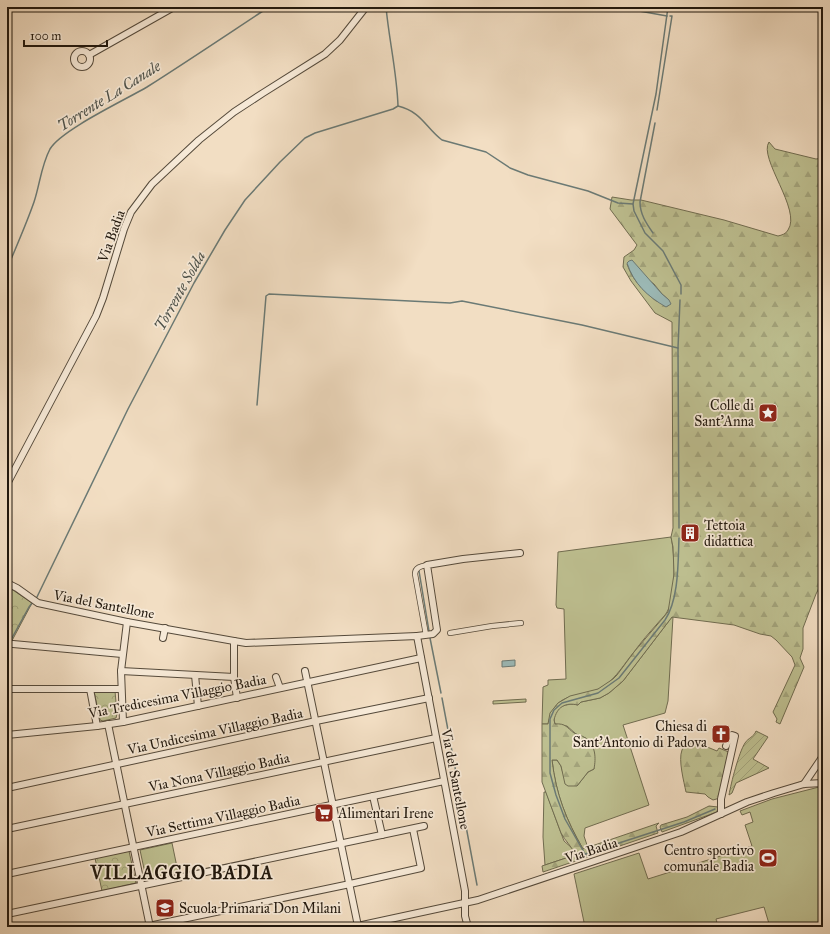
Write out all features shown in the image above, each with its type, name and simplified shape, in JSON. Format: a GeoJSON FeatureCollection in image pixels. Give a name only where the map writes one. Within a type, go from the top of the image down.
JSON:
{"type":"FeatureCollection","features":[{"type":"Feature","properties":{"kind":"street"},"geometry":{"type":"LineString","coordinates":[[89,55],[174,7]]}},
{"type":"Feature","properties":{"kind":"street","name":"Via Badia"},"geometry":{"type":"LineString","coordinates":[[7,484],[96,316],[124,229],[131,212],[152,184],[200,140],[234,112],[325,54],[340,40],[366,7]]}},
{"type":"Feature","properties":{"kind":"street"},"geometry":{"type":"LineString","coordinates":[[427,565],[437,630],[434,634],[426,635],[415,574],[418,567],[427,565],[463,559],[520,553]]}},
{"type":"Feature","properties":{"kind":"street","name":"Via del Santellone"},"geometry":{"type":"LineString","coordinates":[[7,583],[38,603],[127,622],[234,641],[246,642],[426,635]]}},
{"type":"Feature","properties":{"kind":"street"},"geometry":{"type":"LineString","coordinates":[[123,722],[121,671],[127,622]]}},
{"type":"Feature","properties":{"kind":"street"},"geometry":{"type":"LineString","coordinates":[[450,633],[521,623]]}},
{"type":"Feature","properties":{"kind":"street","name":"Via del Santellone"},"geometry":{"type":"LineString","coordinates":[[164,638],[165,628]]}},
{"type":"Feature","properties":{"kind":"street","name":"Via del Santellone"},"geometry":{"type":"LineString","coordinates":[[417,636],[466,903],[465,916],[468,927]]}},
{"type":"Feature","properties":{"kind":"street"},"geometry":{"type":"LineString","coordinates":[[234,641],[234,677],[237,698]]}},
{"type":"Feature","properties":{"kind":"street"},"geometry":{"type":"LineString","coordinates":[[13,644],[122,654]]}},
{"type":"Feature","properties":{"kind":"street","name":"Via Tredicesima Villaggio Badia"},"geometry":{"type":"LineString","coordinates":[[7,734],[97,726],[123,722],[421,658]]}},
{"type":"Feature","properties":{"kind":"street"},"geometry":{"type":"LineString","coordinates":[[121,671],[234,677]]}},
{"type":"Feature","properties":{"kind":"street"},"geometry":{"type":"LineString","coordinates":[[305,671],[342,844],[356,926]]}},
{"type":"Feature","properties":{"kind":"street"},"geometry":{"type":"LineString","coordinates":[[195,675],[198,706]]}},
{"type":"Feature","properties":{"kind":"street","name":"Via Tredicesima Villaggio Badia"},"geometry":{"type":"LineString","coordinates":[[276,677],[280,688]]}},
{"type":"Feature","properties":{"kind":"street"},"geometry":{"type":"LineString","coordinates":[[7,689],[121,689]]}},
{"type":"Feature","properties":{"kind":"street"},"geometry":{"type":"LineString","coordinates":[[90,690],[97,726]]}},
{"type":"Feature","properties":{"kind":"street","name":"Via Undicesima Villaggio Badia"},"geometry":{"type":"LineString","coordinates":[[7,788],[429,698]]}},
{"type":"Feature","properties":{"kind":"street"},"geometry":{"type":"LineString","coordinates":[[108,724],[142,887],[148,927],[421,868],[413,829]]}},
{"type":"Feature","properties":{"kind":"street"},"geometry":{"type":"LineString","coordinates":[[721,814],[721,799],[736,738],[735,736],[730,736],[726,746]]}},
{"type":"Feature","properties":{"kind":"street","name":"Via Nona Villaggio Badia"},"geometry":{"type":"LineString","coordinates":[[7,829],[436,738]]}},
{"type":"Feature","properties":{"kind":"street"},"geometry":{"type":"LineString","coordinates":[[804,784],[823,756]]}},
{"type":"Feature","properties":{"kind":"street","name":"Via Settima Villaggio Badia"},"geometry":{"type":"LineString","coordinates":[[7,874],[444,781]]}},
{"type":"Feature","properties":{"kind":"street","name":"Via Badia"},"geometry":{"type":"LineString","coordinates":[[356,926],[466,903],[681,832],[761,797],[804,784],[823,782]]}},
{"type":"Feature","properties":{"kind":"street"},"geometry":{"type":"LineString","coordinates":[[373,796],[382,836]]}},
{"type":"Feature","properties":{"kind":"street"},"geometry":{"type":"LineString","coordinates":[[7,914],[142,887],[424,826]]}},
{"type":"Feature","properties":{"kind":"green space"},"geometry":{"type":"Polygon","coordinates":[[[769,142],[775,149],[816,159],[823,158],[823,580],[803,628],[803,649],[800,658],[804,667],[780,724],[776,722],[777,719],[773,712],[795,665],[792,657],[776,640],[771,636],[760,634],[734,625],[672,617],[623,681],[609,693],[600,698],[581,702],[578,705],[569,704],[562,706],[557,712],[554,720],[555,724],[566,726],[574,733],[589,741],[594,752],[594,769],[588,772],[577,786],[568,786],[565,784],[561,766],[557,760],[552,760],[559,795],[567,817],[583,849],[659,823],[656,826],[658,833],[543,872],[542,866],[575,855],[561,833],[542,782],[542,724],[548,724],[550,713],[558,703],[570,696],[598,689],[617,675],[634,652],[668,612],[674,574],[671,537],[673,528],[672,322],[655,313],[631,281],[623,267],[624,257],[634,250],[637,245],[610,209],[612,197],[641,200],[724,220],[778,236],[788,230],[791,221],[785,198],[769,160],[767,150],[769,142]],[[627,264],[632,275],[646,293],[656,301],[669,300],[654,284],[627,264]]]}},
{"type":"Feature","properties":{"kind":"green space"},"geometry":{"type":"Polygon","coordinates":[[[671,537],[674,575],[672,596],[666,614],[609,682],[595,690],[563,700],[552,712],[548,724],[542,724],[543,687],[548,685],[548,680],[566,679],[564,609],[557,608],[556,605],[558,552],[671,537]]]}},
{"type":"Feature","properties":{"kind":"green space"},"geometry":{"type":"Polygon","coordinates":[[[7,586],[32,603],[7,650],[7,586]]]}},
{"type":"Feature","properties":{"kind":"green space"},"geometry":{"type":"Polygon","coordinates":[[[672,617],[668,701],[665,713],[623,725],[649,805],[585,828],[584,836],[588,848],[583,849],[559,796],[552,760],[557,760],[563,773],[577,786],[588,772],[594,769],[586,738],[576,734],[567,726],[555,724],[555,714],[564,706],[573,704],[578,705],[581,702],[600,698],[609,693],[623,681],[672,617]]]}},
{"type":"Feature","properties":{"kind":"green space"},"geometry":{"type":"Polygon","coordinates":[[[94,691],[115,691],[116,718],[103,721],[100,720],[94,691]]]}},
{"type":"Feature","properties":{"kind":"green space"},"geometry":{"type":"Polygon","coordinates":[[[526,699],[526,702],[493,704],[493,701],[526,699]]]}},
{"type":"Feature","properties":{"kind":"green space"},"geometry":{"type":"Polygon","coordinates":[[[756,731],[768,737],[753,759],[769,768],[736,783],[732,793],[729,795],[740,753],[746,741],[754,735],[756,731]]]}},
{"type":"Feature","properties":{"kind":"green space"},"geometry":{"type":"Polygon","coordinates":[[[695,742],[717,751],[719,748],[731,753],[720,798],[713,800],[705,794],[686,792],[682,771],[681,754],[684,747],[695,742]]]}},
{"type":"Feature","properties":{"kind":"green space","name":"Centro sportivo comunale Badia"},"geometry":{"type":"Polygon","coordinates":[[[823,786],[823,927],[770,927],[764,907],[716,919],[718,927],[585,927],[574,874],[639,853],[648,879],[752,846],[745,825],[753,822],[750,812],[742,815],[740,811],[772,799],[823,786]]]}},
{"type":"Feature","properties":{"kind":"green space"},"geometry":{"type":"Polygon","coordinates":[[[544,792],[546,792],[564,841],[572,848],[575,855],[545,865],[543,837],[544,792]]]}},
{"type":"Feature","properties":{"kind":"green space"},"geometry":{"type":"Polygon","coordinates":[[[709,806],[718,807],[717,812],[662,832],[660,827],[661,825],[687,817],[709,806]]]}},
{"type":"Feature","properties":{"kind":"green space"},"geometry":{"type":"Polygon","coordinates":[[[172,843],[178,872],[146,878],[140,850],[172,843]]]}},
{"type":"Feature","properties":{"kind":"green space"},"geometry":{"type":"Polygon","coordinates":[[[129,851],[136,883],[102,891],[95,858],[129,851]]]}},
{"type":"Feature","properties":{"kind":"water"},"geometry":{"type":"Polygon","coordinates":[[[632,260],[671,304],[666,307],[642,289],[633,277],[627,263],[632,260]]]}},
{"type":"Feature","properties":{"kind":"water"},"geometry":{"type":"Polygon","coordinates":[[[515,660],[515,666],[502,667],[502,661],[515,660]]]}},
{"type":"Feature","properties":{"kind":"waterway","name":"Torrente La Canale"},"geometry":{"type":"LineString","coordinates":[[7,269],[34,202],[47,155],[56,141],[80,124],[147,87],[269,7]]}},
{"type":"Feature","properties":{"kind":"waterway","name":"Torrente Solda"},"geometry":{"type":"LineString","coordinates":[[36,599],[128,409],[194,283],[225,230],[245,200],[280,162],[305,138],[315,133],[393,109],[398,106],[386,7]]}},
{"type":"Feature","properties":{"kind":"waterway"},"geometry":{"type":"LineString","coordinates":[[617,7],[667,16]]}},
{"type":"Feature","properties":{"kind":"waterway"},"geometry":{"type":"LineString","coordinates":[[668,7],[656,94],[633,204],[634,211],[645,233],[663,251],[681,285],[681,294]]}},
{"type":"Feature","properties":{"kind":"waterway"},"geometry":{"type":"LineString","coordinates":[[657,110],[672,16],[670,16]]}},
{"type":"Feature","properties":{"kind":"waterway"},"geometry":{"type":"LineString","coordinates":[[398,106],[413,112],[442,140],[486,152],[510,168],[528,175],[588,191],[618,203],[633,204]]}},
{"type":"Feature","properties":{"kind":"waterway"},"geometry":{"type":"LineString","coordinates":[[653,233],[642,214],[640,202],[655,123]]}},
{"type":"Feature","properties":{"kind":"waterway"},"geometry":{"type":"LineString","coordinates":[[257,405],[266,296],[269,294],[450,303],[462,301],[582,325],[678,348]]}},
{"type":"Feature","properties":{"kind":"waterway"},"geometry":{"type":"LineString","coordinates":[[679,528],[678,348],[680,300]]}},
{"type":"Feature","properties":{"kind":"waterway"},"geometry":{"type":"LineString","coordinates":[[585,854],[565,819],[550,773],[550,719],[554,710],[562,703],[598,693],[619,678],[665,620],[673,602],[677,580],[679,538]]}},
{"type":"Feature","properties":{"kind":"waterway"},"geometry":{"type":"LineString","coordinates":[[419,571],[429,631]]}},
{"type":"Feature","properties":{"kind":"waterway","name":"Torrente Solda"},"geometry":{"type":"LineString","coordinates":[[7,647],[33,602]]}},
{"type":"Feature","properties":{"kind":"waterway"},"geometry":{"type":"LineString","coordinates":[[430,638],[441,693]]}},
{"type":"Feature","properties":{"kind":"waterway"},"geometry":{"type":"LineString","coordinates":[[442,698],[477,885]]}},
{"type":"Feature","properties":{"kind":"waterway"},"geometry":{"type":"LineString","coordinates":[[586,855],[585,854],[684,822],[715,809]]}},
{"type":"Feature","properties":{"kind":"place","name":"Colle di Sant'Anna"},"geometry":{"type":"Point","coordinates":[768,413]}},
{"type":"Feature","properties":{"kind":"place","name":"Tettoia didattica"},"geometry":{"type":"Point","coordinates":[690,533]}},
{"type":"Feature","properties":{"kind":"place","name":"Chiesa di Sant'Antonio di Padova"},"geometry":{"type":"Point","coordinates":[721,734]}},
{"type":"Feature","properties":{"kind":"place","name":"Alimentari Irene"},"geometry":{"type":"Point","coordinates":[324,813]}},
{"type":"Feature","properties":{"kind":"place","name":"Centro sportivo comunale Badia"},"geometry":{"type":"Point","coordinates":[768,858]}},
{"type":"Feature","properties":{"kind":"place","name":"Scuola Primaria Don Milani"},"geometry":{"type":"Point","coordinates":[165,908]}},
{"type":"Feature","properties":{"kind":"district","name":"VILLAGGIO BADIA"},"geometry":{"type":"Point","coordinates":[182,873]}}]}
